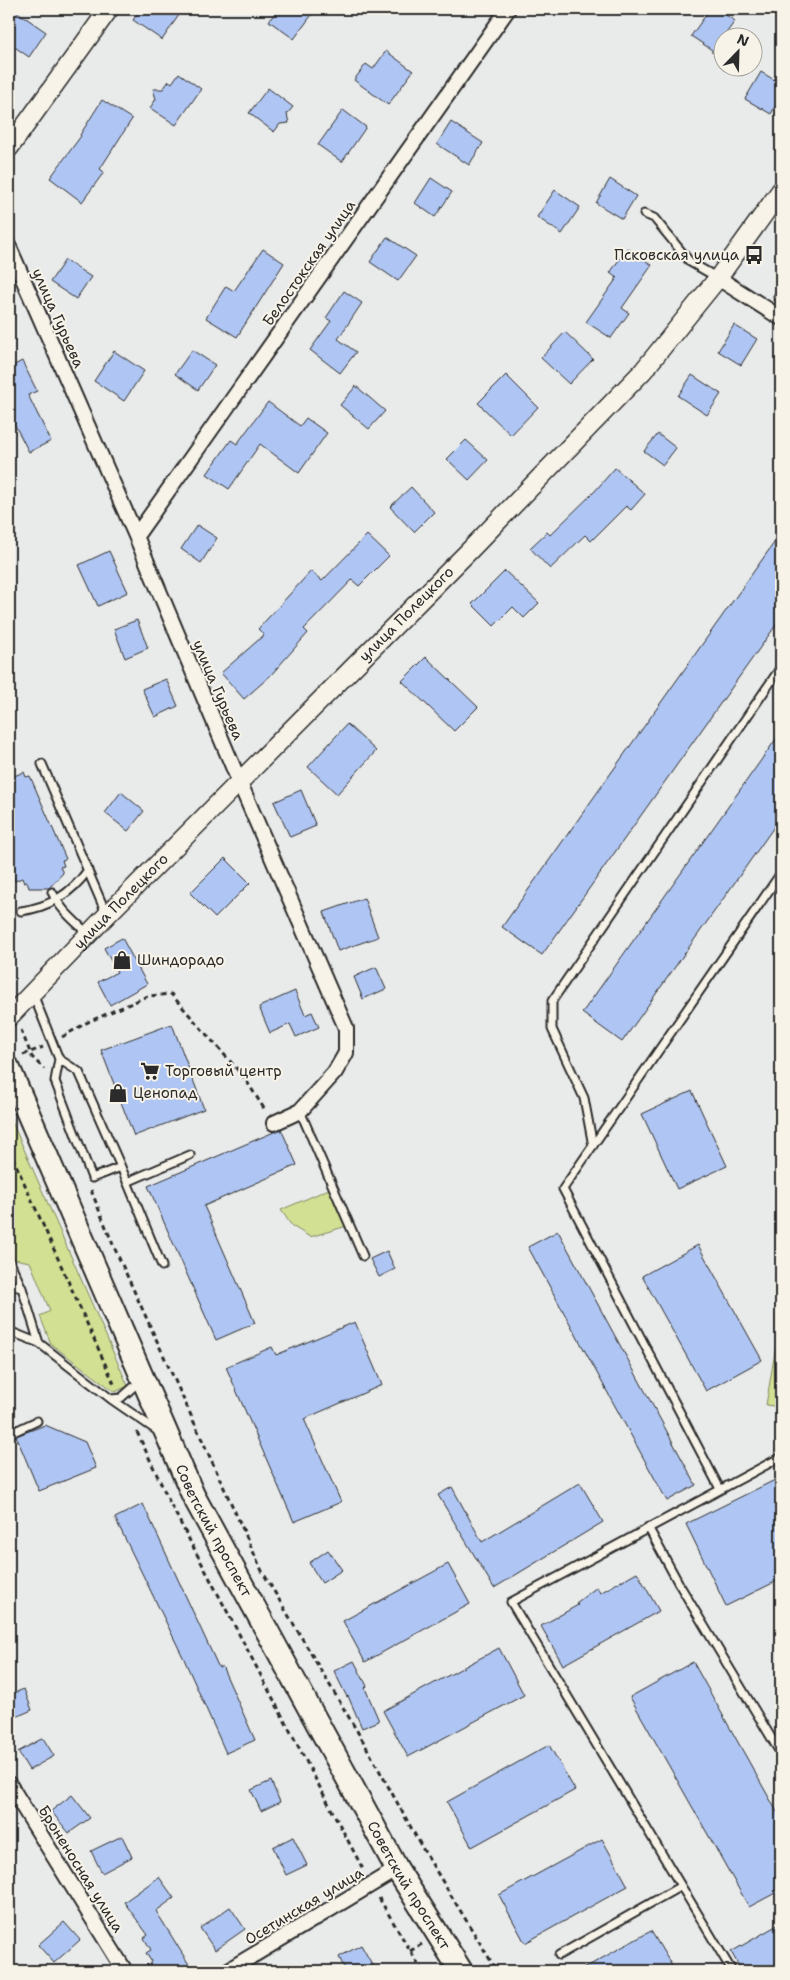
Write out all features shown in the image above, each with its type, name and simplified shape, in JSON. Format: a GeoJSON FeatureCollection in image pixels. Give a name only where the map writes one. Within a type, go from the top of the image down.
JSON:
{"type":"FeatureCollection","features":[{"type":"Feature","properties":{"kind":"main road","name":"Советский проспект"},"geometry":{"type":"LineString","coordinates":[[12,1064],[193,1494],[398,1869],[461,1971]]}},
{"type":"Feature","properties":{"kind":"street"},"geometry":{"type":"LineString","coordinates":[[9,148],[109,9]]}},
{"type":"Feature","properties":{"kind":"street","name":"Белостокская улица"},"geometry":{"type":"LineString","coordinates":[[136,536],[508,9]]}},
{"type":"Feature","properties":{"kind":"street","name":"улица Полецкого"},"geometry":{"type":"LineString","coordinates":[[11,1015],[238,781],[470,550],[643,371],[718,278],[781,190]]}},
{"type":"Feature","properties":{"kind":"street","name":"улица Гурьева"},"geometry":{"type":"LineString","coordinates":[[9,247],[136,536],[238,781],[346,1028],[346,1053],[335,1072],[300,1111],[274,1123]]}},
{"type":"Feature","properties":{"kind":"street"},"geometry":{"type":"LineString","coordinates":[[718,278],[781,318]]}},
{"type":"Feature","properties":{"kind":"street","name":"Броненосная улица"},"geometry":{"type":"LineString","coordinates":[[9,1784],[125,1971]]}},
{"type":"Feature","properties":{"kind":"street","name":"Осетинская улица"},"geometry":{"type":"LineString","coordinates":[[227,1971],[398,1869]]}},
{"type":"Feature","properties":{"kind":"lane"},"geometry":{"type":"LineString","coordinates":[[644,214],[654,218],[690,262],[718,278]]}},
{"type":"Feature","properties":{"kind":"lane"},"geometry":{"type":"LineString","coordinates":[[781,292],[778,297],[781,300]]}},
{"type":"Feature","properties":{"kind":"lane"},"geometry":{"type":"LineString","coordinates":[[593,1146],[584,1098],[552,1029],[552,1001],[781,667]]}},
{"type":"Feature","properties":{"kind":"lane"},"geometry":{"type":"LineString","coordinates":[[42,764],[107,915]]}},
{"type":"Feature","properties":{"kind":"lane"},"geometry":{"type":"LineString","coordinates":[[21,912],[56,901],[70,891],[88,870]]}},
{"type":"Feature","properties":{"kind":"lane"},"geometry":{"type":"LineString","coordinates":[[720,1489],[564,1189],[781,873]]}},
{"type":"Feature","properties":{"kind":"lane"},"geometry":{"type":"LineString","coordinates":[[52,892],[56,901],[88,934]]}},
{"type":"Feature","properties":{"kind":"lane"},"geometry":{"type":"LineString","coordinates":[[32,992],[59,1059],[55,1080],[92,1178],[121,1167]]}},
{"type":"Feature","properties":{"kind":"lane"},"geometry":{"type":"LineString","coordinates":[[59,1059],[79,1072],[162,1266]]}},
{"type":"Feature","properties":{"kind":"lane"},"geometry":{"type":"LineString","coordinates":[[300,1111],[363,1256]]}},
{"type":"Feature","properties":{"kind":"lane"},"geometry":{"type":"LineString","coordinates":[[127,1182],[190,1155]]}},
{"type":"Feature","properties":{"kind":"lane"},"geometry":{"type":"LineString","coordinates":[[9,1260],[22,1288],[39,1343]]}},
{"type":"Feature","properties":{"kind":"lane"},"geometry":{"type":"LineString","coordinates":[[9,1285],[22,1288]]}},
{"type":"Feature","properties":{"kind":"lane"},"geometry":{"type":"LineString","coordinates":[[9,1331],[39,1343],[111,1399],[168,1438]]}},
{"type":"Feature","properties":{"kind":"lane"},"geometry":{"type":"LineString","coordinates":[[111,1399],[121,1398],[143,1379]]}},
{"type":"Feature","properties":{"kind":"lane"},"geometry":{"type":"LineString","coordinates":[[9,1434],[37,1421]]}},
{"type":"Feature","properties":{"kind":"lane"},"geometry":{"type":"LineString","coordinates":[[732,1971],[511,1602],[781,1457]]}},
{"type":"Feature","properties":{"kind":"lane"},"geometry":{"type":"LineString","coordinates":[[648,1527],[679,1584],[781,1754]]}},
{"type":"Feature","properties":{"kind":"lane"},"geometry":{"type":"LineString","coordinates":[[558,1954],[681,1886]]}},
{"type":"Feature","properties":{"kind":"path"},"geometry":{"type":"LineString","coordinates":[[12,1064],[30,1052],[53,1042],[88,1022],[148,996],[171,994],[244,1077],[274,1123]]}},
{"type":"Feature","properties":{"kind":"path"},"geometry":{"type":"LineString","coordinates":[[11,1015],[32,1057],[55,1080]]}},
{"type":"Feature","properties":{"kind":"path"},"geometry":{"type":"LineString","coordinates":[[92,1178],[88,1183],[114,1247],[262,1571],[364,1741],[424,1851],[497,1971]]}},
{"type":"Feature","properties":{"kind":"green space"},"geometry":{"type":"Polygon","coordinates":[[[9,1115],[128,1386],[115,1392],[51,1344],[40,1316],[50,1311],[30,1262],[14,1259],[9,1245],[9,1115]]]}},
{"type":"Feature","properties":{"kind":"green space"},"geometry":{"type":"Polygon","coordinates":[[[329,1189],[347,1226],[310,1237],[292,1226],[281,1210],[329,1189]]]}},
{"type":"Feature","properties":{"kind":"green space"},"geometry":{"type":"Polygon","coordinates":[[[781,1206],[781,1307],[776,1208],[781,1206]]]}},
{"type":"Feature","properties":{"kind":"green space"},"geometry":{"type":"Polygon","coordinates":[[[781,1316],[781,1407],[766,1405],[781,1316]]]}},
{"type":"Feature","properties":{"kind":"building"},"geometry":{"type":"Polygon","coordinates":[[[9,9],[13,9],[46,32],[29,57],[9,43],[9,9]]]}},
{"type":"Feature","properties":{"kind":"building"},"geometry":{"type":"Polygon","coordinates":[[[141,9],[183,9],[162,40],[133,20],[141,9]]]}},
{"type":"Feature","properties":{"kind":"building"},"geometry":{"type":"Polygon","coordinates":[[[278,9],[316,9],[294,39],[269,21],[278,9]]]}},
{"type":"Feature","properties":{"kind":"building"},"geometry":{"type":"Polygon","coordinates":[[[710,9],[717,9],[735,21],[730,28],[712,28],[712,50],[691,36],[710,9]]]}},
{"type":"Feature","properties":{"kind":"building"},"geometry":{"type":"Polygon","coordinates":[[[386,51],[413,71],[388,105],[354,80],[366,64],[373,69],[386,51]]]}},
{"type":"Feature","properties":{"kind":"building"},"geometry":{"type":"Polygon","coordinates":[[[179,73],[201,89],[176,125],[150,108],[156,99],[153,89],[163,89],[169,81],[172,83],[179,73]]]}},
{"type":"Feature","properties":{"kind":"building"},"geometry":{"type":"Polygon","coordinates":[[[762,73],[781,84],[781,96],[771,114],[745,99],[757,78],[762,78],[762,73]]]}},
{"type":"Feature","properties":{"kind":"building"},"geometry":{"type":"Polygon","coordinates":[[[268,88],[293,107],[287,114],[289,123],[280,124],[274,132],[249,113],[268,88]]]}},
{"type":"Feature","properties":{"kind":"building"},"geometry":{"type":"Polygon","coordinates":[[[102,100],[132,119],[100,169],[104,172],[82,202],[50,178],[81,136],[102,100]]]}},
{"type":"Feature","properties":{"kind":"building"},"geometry":{"type":"Polygon","coordinates":[[[343,110],[366,127],[342,162],[318,145],[343,110]]]}},
{"type":"Feature","properties":{"kind":"building"},"geometry":{"type":"Polygon","coordinates":[[[451,122],[483,143],[469,165],[437,144],[451,122]]]}},
{"type":"Feature","properties":{"kind":"building"},"geometry":{"type":"Polygon","coordinates":[[[431,178],[452,192],[435,217],[415,203],[431,178]]]}},
{"type":"Feature","properties":{"kind":"building"},"geometry":{"type":"Polygon","coordinates":[[[610,179],[636,196],[622,219],[596,203],[610,179]]]}},
{"type":"Feature","properties":{"kind":"building"},"geometry":{"type":"Polygon","coordinates":[[[555,190],[580,207],[562,234],[537,217],[555,190]]]}},
{"type":"Feature","properties":{"kind":"building"},"geometry":{"type":"Polygon","coordinates":[[[387,237],[416,256],[398,281],[370,262],[387,237]]]}},
{"type":"Feature","properties":{"kind":"building"},"geometry":{"type":"Polygon","coordinates":[[[627,248],[652,265],[622,308],[629,313],[611,338],[586,322],[617,278],[610,273],[627,248]]]}},
{"type":"Feature","properties":{"kind":"building"},"geometry":{"type":"Polygon","coordinates":[[[263,249],[284,263],[237,337],[206,318],[226,286],[234,291],[263,249]]]}},
{"type":"Feature","properties":{"kind":"building"},"geometry":{"type":"Polygon","coordinates":[[[65,260],[91,277],[76,299],[50,282],[65,260]]]}},
{"type":"Feature","properties":{"kind":"building"},"geometry":{"type":"Polygon","coordinates":[[[344,291],[362,303],[338,339],[356,352],[340,373],[310,350],[331,321],[326,318],[344,291]]]}},
{"type":"Feature","properties":{"kind":"building"},"geometry":{"type":"Polygon","coordinates":[[[734,325],[757,339],[741,365],[718,351],[734,325]]]}},
{"type":"Feature","properties":{"kind":"building"},"geometry":{"type":"Polygon","coordinates":[[[565,332],[593,359],[569,384],[541,358],[565,332]]]}},
{"type":"Feature","properties":{"kind":"building"},"geometry":{"type":"Polygon","coordinates":[[[192,350],[215,365],[198,390],[175,374],[192,350]]]}},
{"type":"Feature","properties":{"kind":"building"},"geometry":{"type":"Polygon","coordinates":[[[114,351],[144,371],[124,401],[94,381],[114,351]]]}},
{"type":"Feature","properties":{"kind":"building"},"geometry":{"type":"Polygon","coordinates":[[[22,361],[37,391],[28,395],[51,441],[29,452],[9,414],[9,368],[22,361]]]}},
{"type":"Feature","properties":{"kind":"building"},"geometry":{"type":"Polygon","coordinates":[[[506,375],[538,407],[511,435],[478,403],[506,375]]]}},
{"type":"Feature","properties":{"kind":"building"},"geometry":{"type":"Polygon","coordinates":[[[692,375],[721,394],[707,415],[678,396],[692,375]]]}},
{"type":"Feature","properties":{"kind":"building"},"geometry":{"type":"Polygon","coordinates":[[[356,386],[385,411],[369,429],[340,405],[356,386]]]}},
{"type":"Feature","properties":{"kind":"building"},"geometry":{"type":"Polygon","coordinates":[[[268,402],[300,426],[306,418],[327,433],[299,473],[260,444],[229,489],[207,474],[231,440],[237,444],[268,402]]]}},
{"type":"Feature","properties":{"kind":"building"},"geometry":{"type":"Polygon","coordinates":[[[658,434],[676,448],[663,465],[644,451],[658,434]]]}},
{"type":"Feature","properties":{"kind":"building"},"geometry":{"type":"Polygon","coordinates":[[[466,440],[488,460],[469,480],[447,459],[466,440]]]}},
{"type":"Feature","properties":{"kind":"building"},"geometry":{"type":"Polygon","coordinates":[[[615,468],[645,494],[631,510],[626,506],[591,541],[585,535],[550,569],[530,548],[547,532],[550,535],[595,491],[615,468]]]}},
{"type":"Feature","properties":{"kind":"building"},"geometry":{"type":"Polygon","coordinates":[[[411,487],[434,512],[414,532],[390,507],[411,487]]]}},
{"type":"Feature","properties":{"kind":"building"},"geometry":{"type":"Polygon","coordinates":[[[197,525],[217,538],[201,563],[181,549],[197,525]]]}},
{"type":"Feature","properties":{"kind":"building"},"geometry":{"type":"Polygon","coordinates":[[[781,533],[781,618],[542,955],[502,927],[781,533]]]}},
{"type":"Feature","properties":{"kind":"building"},"geometry":{"type":"Polygon","coordinates":[[[367,535],[389,556],[359,586],[352,580],[304,629],[308,633],[270,676],[244,699],[221,673],[264,635],[258,629],[311,571],[322,581],[367,535]]]}},
{"type":"Feature","properties":{"kind":"building"},"geometry":{"type":"Polygon","coordinates":[[[109,551],[128,592],[98,606],[79,565],[109,551]]]}},
{"type":"Feature","properties":{"kind":"building"},"geometry":{"type":"Polygon","coordinates":[[[505,571],[539,603],[524,618],[513,607],[494,626],[472,604],[505,571]]]}},
{"type":"Feature","properties":{"kind":"building"},"geometry":{"type":"Polygon","coordinates":[[[137,620],[148,648],[125,658],[114,629],[137,620]]]}},
{"type":"Feature","properties":{"kind":"building"},"geometry":{"type":"Polygon","coordinates":[[[426,657],[478,707],[454,731],[402,681],[426,657]]]}},
{"type":"Feature","properties":{"kind":"building"},"geometry":{"type":"Polygon","coordinates":[[[166,679],[178,706],[155,717],[142,689],[166,679]]]}},
{"type":"Feature","properties":{"kind":"building"},"geometry":{"type":"Polygon","coordinates":[[[347,724],[376,751],[337,794],[308,767],[347,724]]]}},
{"type":"Feature","properties":{"kind":"building"},"geometry":{"type":"Polygon","coordinates":[[[781,732],[781,817],[622,1042],[582,1013],[781,732]]]}},
{"type":"Feature","properties":{"kind":"building"},"geometry":{"type":"Polygon","coordinates":[[[24,772],[26,777],[30,776],[66,859],[62,860],[64,866],[60,867],[63,873],[49,888],[29,888],[27,882],[24,883],[22,878],[15,881],[9,865],[9,778],[24,772]]]}},
{"type":"Feature","properties":{"kind":"building"},"geometry":{"type":"Polygon","coordinates":[[[301,790],[316,826],[290,837],[274,802],[301,790]]]}},
{"type":"Feature","properties":{"kind":"building"},"geometry":{"type":"Polygon","coordinates":[[[121,792],[144,811],[128,831],[105,813],[121,792]]]}},
{"type":"Feature","properties":{"kind":"building"},"geometry":{"type":"Polygon","coordinates":[[[225,858],[250,883],[215,918],[190,893],[225,858]]]}},
{"type":"Feature","properties":{"kind":"building"},"geometry":{"type":"Polygon","coordinates":[[[364,898],[378,937],[338,951],[324,912],[364,898]]]}},
{"type":"Feature","properties":{"kind":"building","name":"Шиндорадо"},"geometry":{"type":"Polygon","coordinates":[[[122,938],[147,984],[110,1005],[98,982],[117,972],[104,948],[122,938]]]}},
{"type":"Feature","properties":{"kind":"building"},"geometry":{"type":"Polygon","coordinates":[[[376,967],[386,989],[363,999],[354,977],[376,967]]]}},
{"type":"Feature","properties":{"kind":"building"},"geometry":{"type":"Polygon","coordinates":[[[295,991],[305,1015],[312,1012],[319,1027],[296,1037],[290,1024],[270,1033],[259,1007],[295,991]]]}},
{"type":"Feature","properties":{"kind":"building","name":"Торговый центр"},"geometry":{"type":"Polygon","coordinates":[[[172,1024],[204,1109],[134,1136],[101,1050],[172,1024]]]}},
{"type":"Feature","properties":{"kind":"building"},"geometry":{"type":"Polygon","coordinates":[[[692,1091],[727,1166],[677,1189],[642,1114],[692,1091]]]}},
{"type":"Feature","properties":{"kind":"building"},"geometry":{"type":"Polygon","coordinates":[[[281,1129],[297,1165],[204,1206],[255,1323],[216,1340],[148,1186],[281,1129]]]}},
{"type":"Feature","properties":{"kind":"building"},"geometry":{"type":"Polygon","coordinates":[[[558,1231],[696,1485],[667,1501],[528,1247],[558,1231]]]}},
{"type":"Feature","properties":{"kind":"building"},"geometry":{"type":"Polygon","coordinates":[[[698,1245],[762,1360],[706,1391],[642,1276],[698,1245]]]}},
{"type":"Feature","properties":{"kind":"building"},"geometry":{"type":"Polygon","coordinates":[[[387,1251],[395,1269],[379,1277],[370,1259],[387,1251]]]}},
{"type":"Feature","properties":{"kind":"building"},"geometry":{"type":"Polygon","coordinates":[[[355,1322],[382,1385],[304,1419],[341,1502],[294,1522],[226,1367],[272,1347],[276,1355],[355,1322]]]}},
{"type":"Feature","properties":{"kind":"building"},"geometry":{"type":"Polygon","coordinates":[[[45,1425],[85,1442],[96,1468],[39,1491],[16,1436],[45,1425]]]}},
{"type":"Feature","properties":{"kind":"building"},"geometry":{"type":"Polygon","coordinates":[[[781,1477],[781,1579],[726,1606],[686,1524],[781,1477]]]}},
{"type":"Feature","properties":{"kind":"building"},"geometry":{"type":"Polygon","coordinates":[[[580,1483],[603,1522],[494,1588],[438,1495],[452,1487],[482,1542],[580,1483]]]}},
{"type":"Feature","properties":{"kind":"building"},"geometry":{"type":"Polygon","coordinates":[[[143,1504],[219,1668],[222,1666],[255,1740],[226,1753],[184,1659],[115,1518],[143,1504]]]}},
{"type":"Feature","properties":{"kind":"building"},"geometry":{"type":"Polygon","coordinates":[[[328,1550],[342,1570],[322,1583],[309,1563],[328,1550]]]}},
{"type":"Feature","properties":{"kind":"building"},"geometry":{"type":"Polygon","coordinates":[[[448,1564],[470,1604],[365,1662],[343,1621],[448,1564]]]}},
{"type":"Feature","properties":{"kind":"building"},"geometry":{"type":"Polygon","coordinates":[[[637,1572],[659,1611],[563,1665],[541,1626],[578,1605],[576,1603],[597,1587],[600,1593],[637,1572]]]}},
{"type":"Feature","properties":{"kind":"building"},"geometry":{"type":"Polygon","coordinates":[[[499,1648],[524,1695],[408,1757],[383,1711],[499,1648]]]}},
{"type":"Feature","properties":{"kind":"building"},"geometry":{"type":"Polygon","coordinates":[[[354,1661],[367,1686],[365,1688],[379,1721],[362,1728],[348,1696],[334,1671],[354,1661]]]}},
{"type":"Feature","properties":{"kind":"building"},"geometry":{"type":"Polygon","coordinates":[[[693,1662],[781,1819],[781,1890],[749,1907],[630,1697],[693,1662]]]}},
{"type":"Feature","properties":{"kind":"building"},"geometry":{"type":"Polygon","coordinates":[[[24,1689],[32,1710],[9,1720],[9,1695],[24,1689]]]}},
{"type":"Feature","properties":{"kind":"building"},"geometry":{"type":"Polygon","coordinates":[[[43,1738],[54,1756],[29,1770],[18,1752],[43,1738]]]}},
{"type":"Feature","properties":{"kind":"building"},"geometry":{"type":"Polygon","coordinates":[[[549,1745],[575,1790],[472,1847],[447,1802],[549,1745]]]}},
{"type":"Feature","properties":{"kind":"building"},"geometry":{"type":"Polygon","coordinates":[[[271,1781],[280,1802],[261,1811],[251,1790],[271,1781]]]}},
{"type":"Feature","properties":{"kind":"building"},"geometry":{"type":"Polygon","coordinates":[[[72,1795],[90,1818],[69,1833],[51,1811],[72,1795]]]}},
{"type":"Feature","properties":{"kind":"building"},"geometry":{"type":"Polygon","coordinates":[[[122,1836],[132,1857],[102,1873],[91,1851],[122,1836]]]}},
{"type":"Feature","properties":{"kind":"building"},"geometry":{"type":"Polygon","coordinates":[[[293,1837],[307,1865],[286,1875],[273,1847],[293,1837]]]}},
{"type":"Feature","properties":{"kind":"building"},"geometry":{"type":"Polygon","coordinates":[[[602,1839],[628,1886],[525,1943],[499,1895],[602,1839]]]}},
{"type":"Feature","properties":{"kind":"building"},"geometry":{"type":"Polygon","coordinates":[[[159,1877],[174,1898],[156,1911],[193,1971],[147,1971],[151,1961],[146,1953],[151,1950],[144,1938],[148,1935],[124,1902],[159,1877]]]}},
{"type":"Feature","properties":{"kind":"building"},"geometry":{"type":"Polygon","coordinates":[[[230,1907],[245,1929],[215,1950],[200,1928],[230,1907]]]}},
{"type":"Feature","properties":{"kind":"building"},"geometry":{"type":"Polygon","coordinates":[[[64,1922],[80,1940],[54,1963],[38,1945],[64,1922]]]}},
{"type":"Feature","properties":{"kind":"building"},"geometry":{"type":"Polygon","coordinates":[[[781,1923],[781,1971],[742,1971],[731,1952],[781,1923]]]}},
{"type":"Feature","properties":{"kind":"building"},"geometry":{"type":"Polygon","coordinates":[[[651,1931],[675,1971],[579,1971],[651,1931]]]}},
{"type":"Feature","properties":{"kind":"building"},"geometry":{"type":"Polygon","coordinates":[[[361,1945],[376,1971],[346,1971],[339,1957],[361,1945]]]}},
{"type":"Feature","properties":{"kind":"place","name":"Псковская улица"},"geometry":{"type":"Point","coordinates":[754,255]}},
{"type":"Feature","properties":{"kind":"place","name":"Шиндорадо"},"geometry":{"type":"Point","coordinates":[122,960]}},
{"type":"Feature","properties":{"kind":"place","name":"Торговый центр"},"geometry":{"type":"Point","coordinates":[150,1071]}},
{"type":"Feature","properties":{"kind":"place","name":"Ценопад"},"geometry":{"type":"Point","coordinates":[118,1093]}}]}
